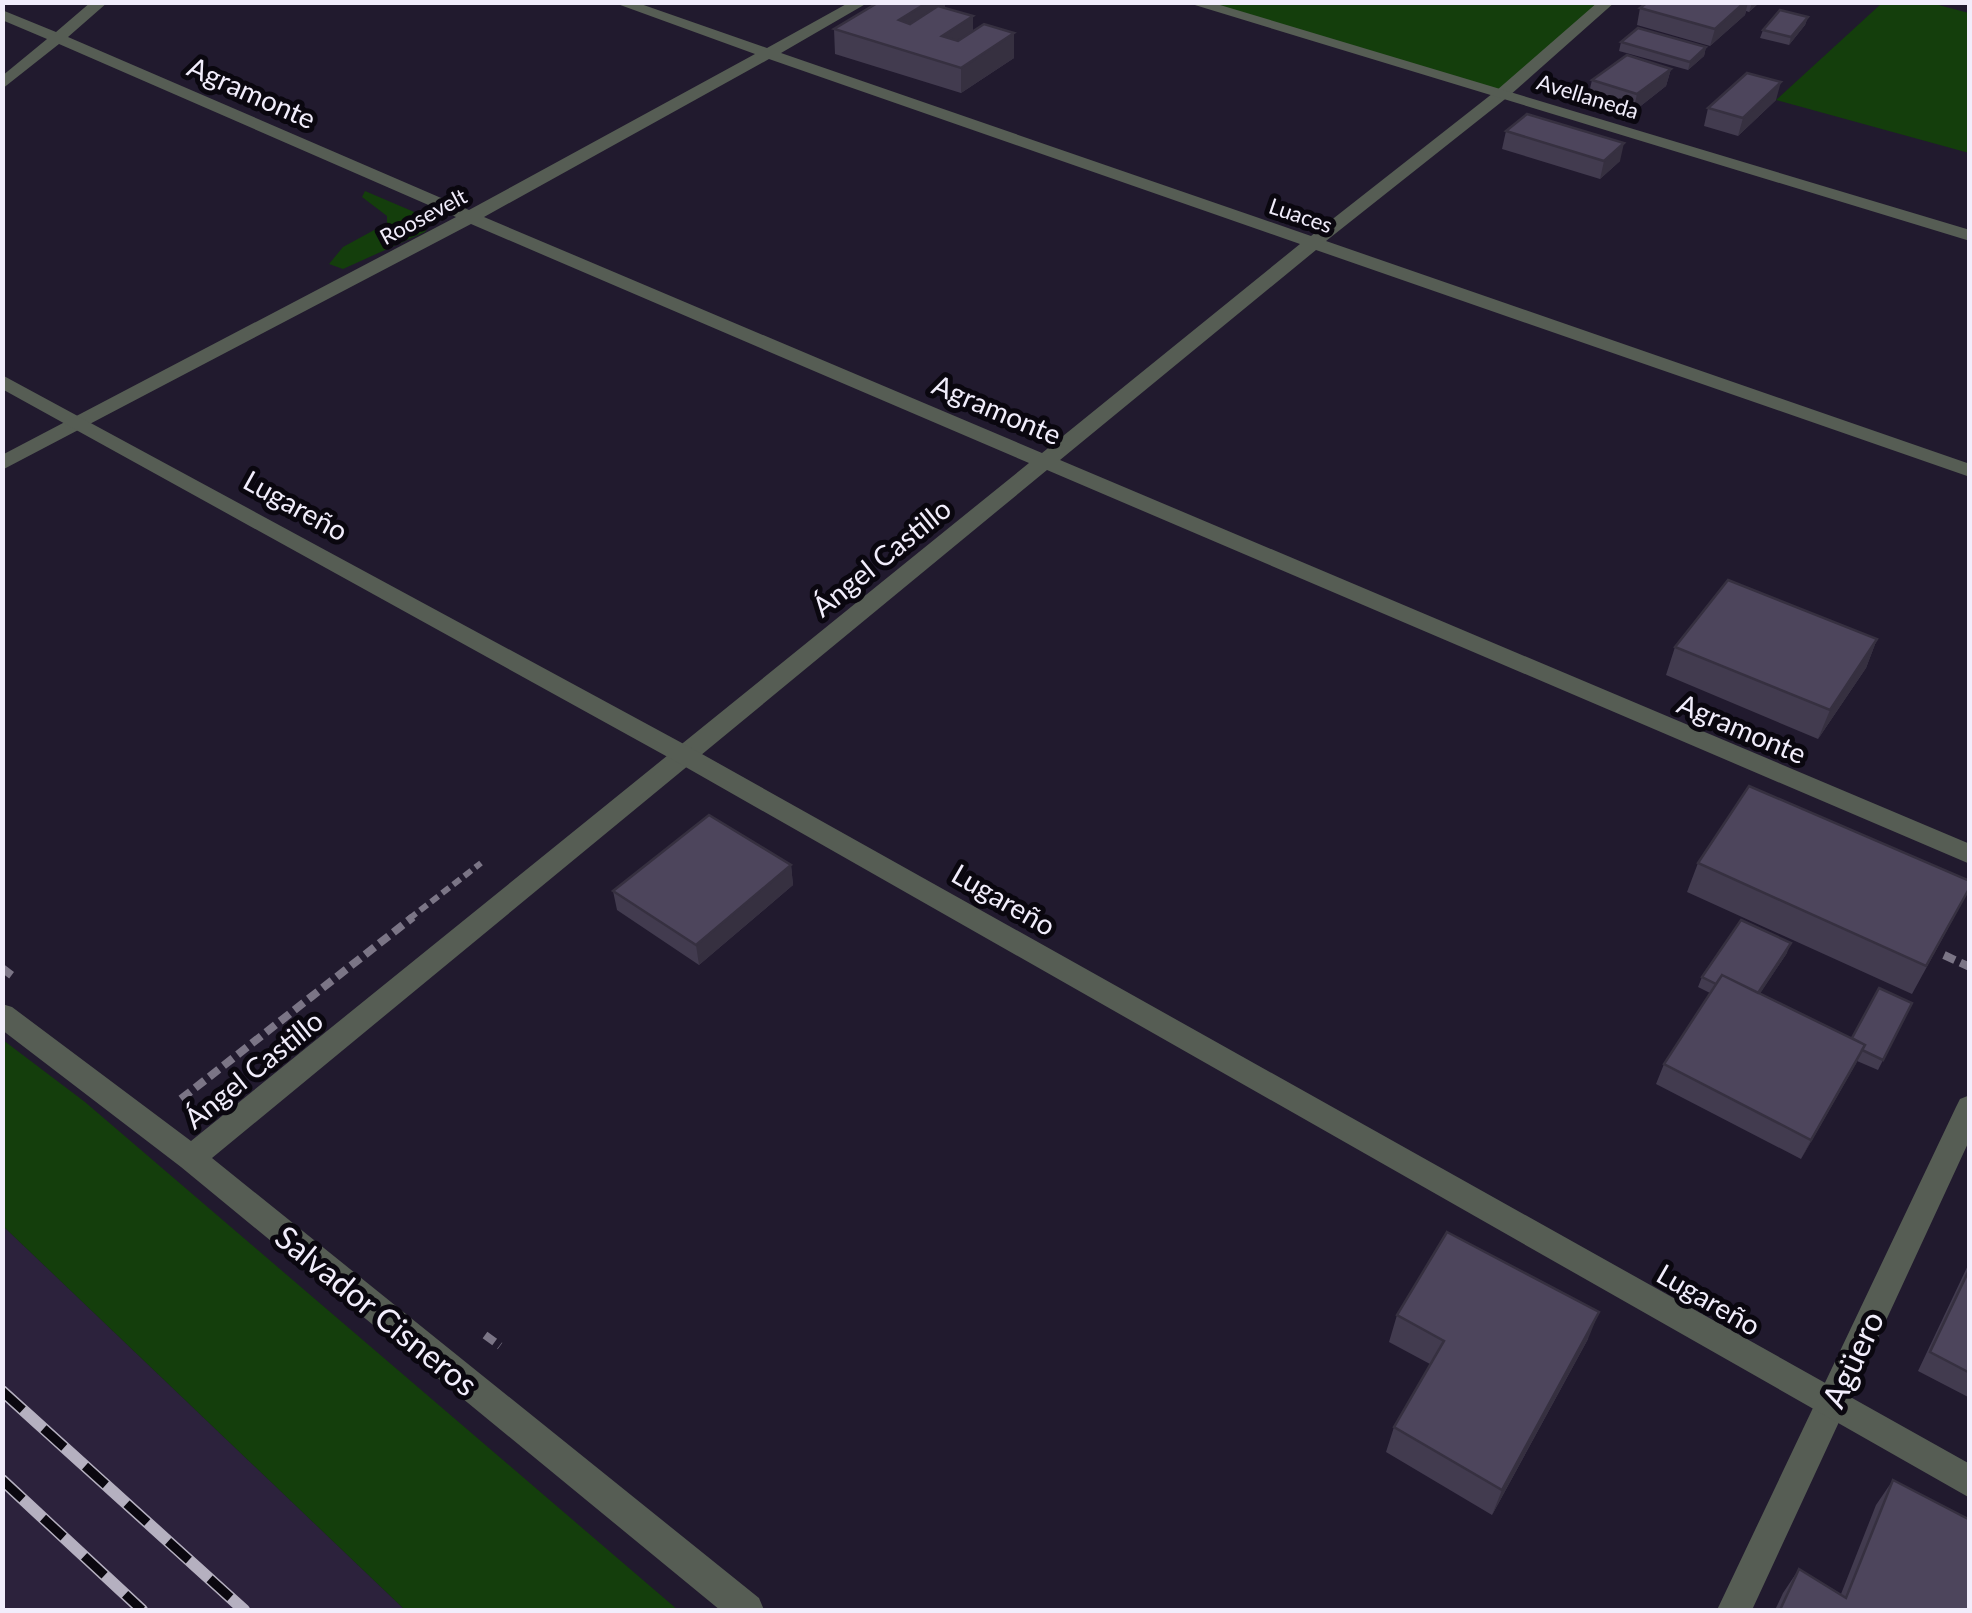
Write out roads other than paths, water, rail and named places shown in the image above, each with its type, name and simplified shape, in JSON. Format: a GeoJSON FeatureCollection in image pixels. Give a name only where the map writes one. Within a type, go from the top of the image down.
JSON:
{"type":"FeatureCollection","features":[{"type":"Feature","properties":{"kind":"street"},"geometry":{"type":"LineString","coordinates":[[2,84],[101,2]]}},
{"type":"Feature","properties":{"kind":"street","name":"Luaces"},"geometry":{"type":"LineString","coordinates":[[618,2],[1970,471]]}},
{"type":"Feature","properties":{"kind":"street","name":"Roosevelt"},"geometry":{"type":"LineString","coordinates":[[2,464],[470,217],[862,2]]}},
{"type":"Feature","properties":{"kind":"street","name":"Avellaneda"},"geometry":{"type":"LineString","coordinates":[[1192,2],[1970,236]]}},
{"type":"Feature","properties":{"kind":"street","name":"Ángel Castillo"},"geometry":{"type":"LineString","coordinates":[[191,1158],[1313,243],[1503,93],[1608,2]]}},
{"type":"Feature","properties":{"kind":"street","name":"Agramonte"},"geometry":{"type":"LineString","coordinates":[[2,14],[1970,855]]}},
{"type":"Feature","properties":{"kind":"street","name":"Lugareño"},"geometry":{"type":"LineString","coordinates":[[2,381],[684,755],[1970,1482]]}},
{"type":"Feature","properties":{"kind":"street","name":"Salvador Cisneros"},"geometry":{"type":"LineString","coordinates":[[2,1015],[191,1158],[747,1610]]}},
{"type":"Feature","properties":{"kind":"street","name":"Agüero"},"geometry":{"type":"LineString","coordinates":[[1734,1610],[1970,1108]]}},
{"type":"Feature","properties":{"kind":"railway"},"geometry":{"type":"LineString","coordinates":[[2,1391],[244,1610]]}},
{"type":"Feature","properties":{"kind":"railway"},"geometry":{"type":"LineString","coordinates":[[2,1480],[142,1610]]}}]}
